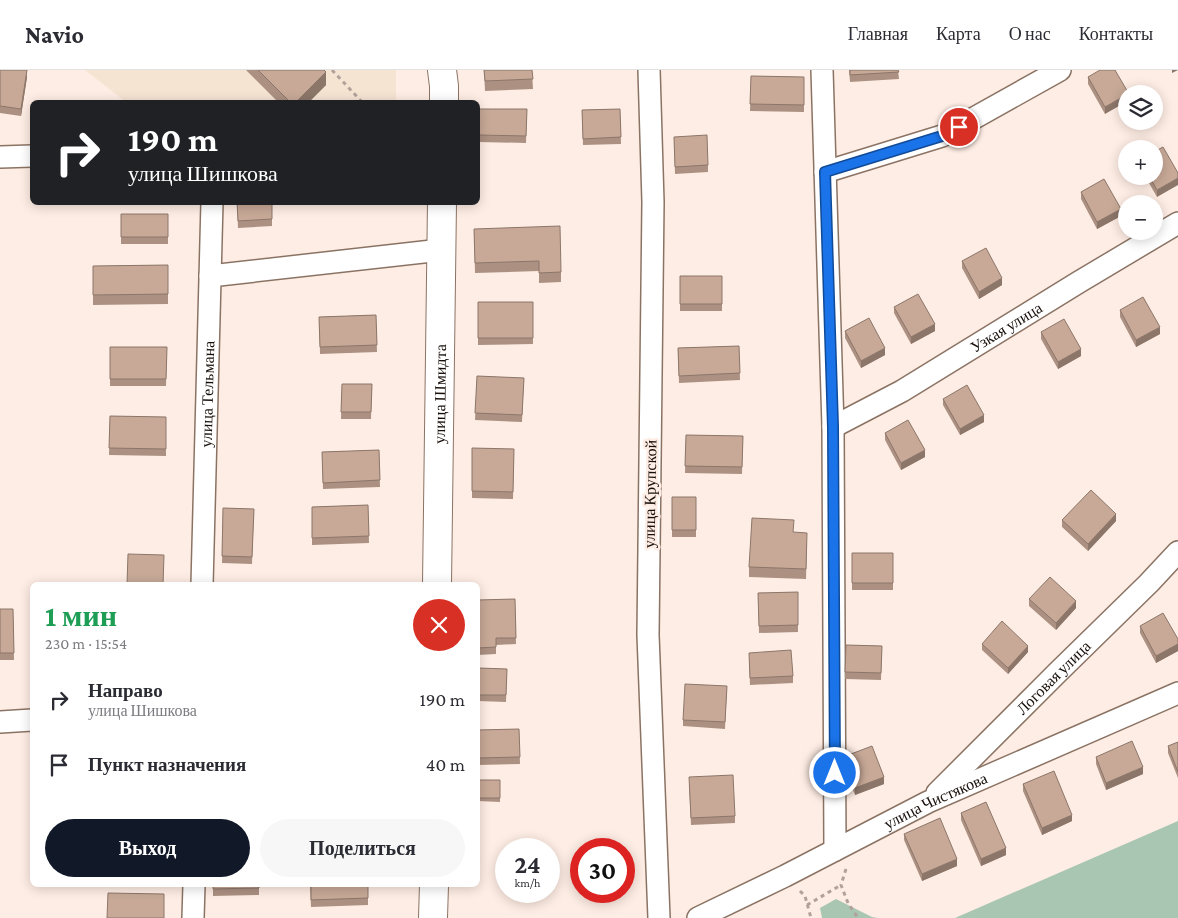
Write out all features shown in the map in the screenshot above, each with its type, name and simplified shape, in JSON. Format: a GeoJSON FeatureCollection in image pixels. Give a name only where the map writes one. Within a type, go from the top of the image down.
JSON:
{"type":"FeatureCollection","features":[{"type":"Feature","properties":{"kind":"main road"},"geometry":{"type":"LineString","coordinates":[[442,70],[444,100]]}},
{"type":"Feature","properties":{"kind":"main road","name":"улица Шмидта"},"geometry":{"type":"LineString","coordinates":[[437,582],[442,205]]}},
{"type":"Feature","properties":{"kind":"main road"},"geometry":{"type":"LineString","coordinates":[[433,918],[434,887]]}},
{"type":"Feature","properties":{"kind":"street","name":"улица Крупской"},"geometry":{"type":"LineString","coordinates":[[649,70],[653,202],[648,635],[658,918]]}},
{"type":"Feature","properties":{"kind":"street"},"geometry":{"type":"LineString","coordinates":[[822,70],[833,427],[835,850]]}},
{"type":"Feature","properties":{"kind":"street"},"geometry":{"type":"LineString","coordinates":[[825,172],[942,136],[1060,70]]}},
{"type":"Feature","properties":{"kind":"street"},"geometry":{"type":"LineString","coordinates":[[0,157],[30,156]]}},
{"type":"Feature","properties":{"kind":"street","name":"улица Тельмана"},"geometry":{"type":"LineString","coordinates":[[202,582],[212,205]]}},
{"type":"Feature","properties":{"kind":"street","name":"Узкая улица"},"geometry":{"type":"LineString","coordinates":[[833,427],[902,391],[1178,223]]}},
{"type":"Feature","properties":{"kind":"street"},"geometry":{"type":"LineString","coordinates":[[210,276],[441,250]]}},
{"type":"Feature","properties":{"kind":"street","name":"Логовая улица"},"geometry":{"type":"LineString","coordinates":[[928,802],[1178,552]]}},
{"type":"Feature","properties":{"kind":"street","name":"улица Чистякова"},"geometry":{"type":"LineString","coordinates":[[698,918],[785,876],[928,802],[1178,693]]}},
{"type":"Feature","properties":{"kind":"street"},"geometry":{"type":"LineString","coordinates":[[0,722],[30,720]]}},
{"type":"Feature","properties":{"kind":"street"},"geometry":{"type":"LineString","coordinates":[[193,918],[194,887]]}},
{"type":"Feature","properties":{"kind":"path"},"geometry":{"type":"LineString","coordinates":[[332,70],[360,100]]}},
{"type":"Feature","properties":{"kind":"path"},"geometry":{"type":"LineString","coordinates":[[854,840],[841,885],[848,903],[858,918]]}},
{"type":"Feature","properties":{"kind":"path"},"geometry":{"type":"LineString","coordinates":[[785,876],[805,896],[811,918]]}},
{"type":"Feature","properties":{"kind":"path"},"geometry":{"type":"LineString","coordinates":[[807,905],[841,885]]}},
{"type":"Feature","properties":{"kind":"shaded area"},"geometry":{"type":"Polygon","coordinates":[[[85,70],[396,70],[396,100],[123,100],[85,70]]]}},
{"type":"Feature","properties":{"kind":"green space"},"geometry":{"type":"Polygon","coordinates":[[[1178,821],[1178,918],[955,918],[1178,821]]]}},
{"type":"Feature","properties":{"kind":"green space"},"geometry":{"type":"Polygon","coordinates":[[[836,899],[872,917],[878,918],[822,918],[820,908],[836,899]]]}},
{"type":"Feature","properties":{"kind":"building"},"geometry":{"type":"Polygon","coordinates":[[[0,70],[27,70],[21,109],[0,106],[0,70]]]}},
{"type":"Feature","properties":{"kind":"building"},"geometry":{"type":"Polygon","coordinates":[[[258,70],[324,70],[326,72],[298,100],[288,100],[258,70]]]}},
{"type":"Feature","properties":{"kind":"building"},"geometry":{"type":"Polygon","coordinates":[[[484,70],[532,70],[533,79],[485,81],[484,70]]]}},
{"type":"Feature","properties":{"kind":"building"},"geometry":{"type":"Polygon","coordinates":[[[850,70],[898,70],[899,72],[850,75],[850,70]]]}},
{"type":"Feature","properties":{"kind":"building"},"geometry":{"type":"Polygon","coordinates":[[[1100,70],[1115,70],[1124,85],[1118,85],[1118,100],[1105,107],[1088,77],[1100,70]]]}},
{"type":"Feature","properties":{"kind":"building"},"geometry":{"type":"Polygon","coordinates":[[[751,76],[804,77],[804,105],[750,104],[751,76]]]}},
{"type":"Feature","properties":{"kind":"building"},"geometry":{"type":"Polygon","coordinates":[[[480,109],[527,109],[526,136],[480,135],[480,109]]]}},
{"type":"Feature","properties":{"kind":"building"},"geometry":{"type":"Polygon","coordinates":[[[620,109],[621,137],[583,139],[582,110],[620,109]]]}},
{"type":"Feature","properties":{"kind":"building"},"geometry":{"type":"Polygon","coordinates":[[[707,135],[708,165],[675,167],[674,137],[707,135]]]}},
{"type":"Feature","properties":{"kind":"building"},"geometry":{"type":"Polygon","coordinates":[[[1163,147],[1178,173],[1178,178],[1157,190],[1154,185],[1163,185],[1163,147]]]}},
{"type":"Feature","properties":{"kind":"building"},"geometry":{"type":"Polygon","coordinates":[[[1104,179],[1118,204],[1118,211],[1097,222],[1081,192],[1104,179]]]}},
{"type":"Feature","properties":{"kind":"building"},"geometry":{"type":"Polygon","coordinates":[[[237,205],[272,205],[272,219],[238,221],[237,205]]]}},
{"type":"Feature","properties":{"kind":"building"},"geometry":{"type":"Polygon","coordinates":[[[121,214],[168,214],[168,237],[121,237],[121,214]]]}},
{"type":"Feature","properties":{"kind":"building"},"geometry":{"type":"Polygon","coordinates":[[[560,226],[561,272],[539,273],[539,261],[475,263],[474,229],[560,226]]]}},
{"type":"Feature","properties":{"kind":"building"},"geometry":{"type":"Polygon","coordinates":[[[986,248],[1002,278],[979,292],[962,261],[986,248]]]}},
{"type":"Feature","properties":{"kind":"building"},"geometry":{"type":"Polygon","coordinates":[[[168,265],[168,294],[93,295],[93,266],[168,265]]]}},
{"type":"Feature","properties":{"kind":"building"},"geometry":{"type":"Polygon","coordinates":[[[680,276],[722,276],[722,304],[680,304],[680,276]]]}},
{"type":"Feature","properties":{"kind":"building"},"geometry":{"type":"Polygon","coordinates":[[[918,294],[935,324],[911,337],[894,307],[918,294]]]}},
{"type":"Feature","properties":{"kind":"building"},"geometry":{"type":"Polygon","coordinates":[[[1143,297],[1160,327],[1136,340],[1120,310],[1143,297]]]}},
{"type":"Feature","properties":{"kind":"building"},"geometry":{"type":"Polygon","coordinates":[[[478,302],[533,302],[533,338],[478,338],[478,302]]]}},
{"type":"Feature","properties":{"kind":"building"},"geometry":{"type":"Polygon","coordinates":[[[376,315],[377,345],[320,347],[319,317],[376,315]]]}},
{"type":"Feature","properties":{"kind":"building"},"geometry":{"type":"Polygon","coordinates":[[[869,318],[885,348],[861,361],[845,331],[869,318]]]}},
{"type":"Feature","properties":{"kind":"building"},"geometry":{"type":"Polygon","coordinates":[[[1064,319],[1081,349],[1058,362],[1041,332],[1064,319]]]}},
{"type":"Feature","properties":{"kind":"building"},"geometry":{"type":"Polygon","coordinates":[[[739,346],[740,373],[679,376],[678,348],[739,346]]]}},
{"type":"Feature","properties":{"kind":"building"},"geometry":{"type":"Polygon","coordinates":[[[110,347],[167,347],[166,379],[110,379],[110,347]]]}},
{"type":"Feature","properties":{"kind":"building"},"geometry":{"type":"Polygon","coordinates":[[[477,376],[524,378],[522,415],[475,413],[477,376]]]}},
{"type":"Feature","properties":{"kind":"building"},"geometry":{"type":"Polygon","coordinates":[[[342,384],[372,384],[371,412],[341,412],[342,384]]]}},
{"type":"Feature","properties":{"kind":"building"},"geometry":{"type":"Polygon","coordinates":[[[967,385],[984,415],[960,429],[943,399],[967,385]]]}},
{"type":"Feature","properties":{"kind":"building"},"geometry":{"type":"Polygon","coordinates":[[[110,416],[166,417],[166,449],[109,448],[110,416]]]}},
{"type":"Feature","properties":{"kind":"building"},"geometry":{"type":"Polygon","coordinates":[[[908,420],[925,450],[901,463],[885,433],[908,420]]]}},
{"type":"Feature","properties":{"kind":"building"},"geometry":{"type":"Polygon","coordinates":[[[686,435],[743,436],[742,467],[685,466],[686,435]]]}},
{"type":"Feature","properties":{"kind":"building"},"geometry":{"type":"Polygon","coordinates":[[[472,448],[514,449],[513,492],[472,491],[472,448]]]}},
{"type":"Feature","properties":{"kind":"building"},"geometry":{"type":"Polygon","coordinates":[[[379,450],[380,480],[323,483],[322,452],[379,450]]]}},
{"type":"Feature","properties":{"kind":"building"},"geometry":{"type":"Polygon","coordinates":[[[1091,490],[1116,514],[1088,544],[1062,520],[1091,490]]]}},
{"type":"Feature","properties":{"kind":"building"},"geometry":{"type":"Polygon","coordinates":[[[672,497],[696,497],[696,530],[672,530],[672,497]]]}},
{"type":"Feature","properties":{"kind":"building"},"geometry":{"type":"Polygon","coordinates":[[[368,505],[369,536],[312,538],[312,507],[368,505]]]}},
{"type":"Feature","properties":{"kind":"building"},"geometry":{"type":"Polygon","coordinates":[[[223,508],[254,509],[252,557],[222,556],[223,508]]]}},
{"type":"Feature","properties":{"kind":"building"},"geometry":{"type":"Polygon","coordinates":[[[752,518],[794,520],[793,532],[807,533],[806,569],[749,567],[752,518]]]}},
{"type":"Feature","properties":{"kind":"building"},"geometry":{"type":"Polygon","coordinates":[[[852,553],[893,553],[893,583],[852,583],[852,553]]]}},
{"type":"Feature","properties":{"kind":"building"},"geometry":{"type":"Polygon","coordinates":[[[128,554],[164,555],[163,582],[127,582],[128,554]]]}},
{"type":"Feature","properties":{"kind":"building"},"geometry":{"type":"Polygon","coordinates":[[[1050,577],[1076,601],[1056,623],[1029,599],[1050,577]]]}},
{"type":"Feature","properties":{"kind":"building"},"geometry":{"type":"Polygon","coordinates":[[[798,592],[798,625],[759,626],[758,593],[798,592]]]}},
{"type":"Feature","properties":{"kind":"building"},"geometry":{"type":"Polygon","coordinates":[[[515,599],[516,638],[496,638],[496,647],[480,648],[480,600],[515,599]]]}},
{"type":"Feature","properties":{"kind":"building"},"geometry":{"type":"Polygon","coordinates":[[[0,609],[13,609],[14,653],[0,653],[0,609]]]}},
{"type":"Feature","properties":{"kind":"building"},"geometry":{"type":"Polygon","coordinates":[[[1163,613],[1178,639],[1178,644],[1156,656],[1140,626],[1163,613]]]}},
{"type":"Feature","properties":{"kind":"building"},"geometry":{"type":"Polygon","coordinates":[[[1002,621],[1028,646],[1008,668],[982,644],[1002,621]]]}},
{"type":"Feature","properties":{"kind":"building"},"geometry":{"type":"Polygon","coordinates":[[[846,645],[882,646],[881,673],[845,672],[846,645]]]}},
{"type":"Feature","properties":{"kind":"building"},"geometry":{"type":"Polygon","coordinates":[[[791,650],[793,676],[750,678],[749,653],[791,650]]]}},
{"type":"Feature","properties":{"kind":"building"},"geometry":{"type":"Polygon","coordinates":[[[480,668],[507,669],[506,695],[480,695],[480,668]]]}},
{"type":"Feature","properties":{"kind":"building"},"geometry":{"type":"Polygon","coordinates":[[[685,684],[727,686],[725,722],[683,720],[685,684]]]}},
{"type":"Feature","properties":{"kind":"building"},"geometry":{"type":"Polygon","coordinates":[[[519,729],[520,757],[480,758],[480,730],[519,729]]]}},
{"type":"Feature","properties":{"kind":"building"},"geometry":{"type":"Polygon","coordinates":[[[1132,741],[1143,767],[1106,783],[1096,757],[1132,741]]]}},
{"type":"Feature","properties":{"kind":"building"},"geometry":{"type":"Polygon","coordinates":[[[1178,742],[1178,772],[1168,746],[1178,742]]]}},
{"type":"Feature","properties":{"kind":"building"},"geometry":{"type":"Polygon","coordinates":[[[872,746],[884,777],[855,788],[843,757],[872,746]]]}},
{"type":"Feature","properties":{"kind":"building"},"geometry":{"type":"Polygon","coordinates":[[[1054,771],[1072,815],[1042,828],[1023,784],[1054,771]]]}},
{"type":"Feature","properties":{"kind":"building"},"geometry":{"type":"Polygon","coordinates":[[[733,775],[735,816],[691,818],[689,777],[733,775]]]}},
{"type":"Feature","properties":{"kind":"building"},"geometry":{"type":"Polygon","coordinates":[[[480,780],[500,780],[500,798],[480,798],[480,780]]]}},
{"type":"Feature","properties":{"kind":"building"},"geometry":{"type":"Polygon","coordinates":[[[986,802],[1006,848],[981,859],[961,813],[986,802]]]}},
{"type":"Feature","properties":{"kind":"building"},"geometry":{"type":"Polygon","coordinates":[[[940,818],[957,859],[922,874],[904,834],[940,818]]]}},
{"type":"Feature","properties":{"kind":"building"},"geometry":{"type":"Polygon","coordinates":[[[213,887],[259,887],[259,888],[213,889],[213,887]]]}},
{"type":"Feature","properties":{"kind":"building"},"geometry":{"type":"Polygon","coordinates":[[[311,887],[368,887],[368,898],[311,900],[311,887]]]}},
{"type":"Feature","properties":{"kind":"building"},"geometry":{"type":"Polygon","coordinates":[[[108,893],[164,894],[164,918],[107,918],[108,893]]]}},
{"type":"Feature","properties":{"kind":"route"},"geometry":{"type":"LineString","coordinates":[[835,773],[833,427],[825,172],[942,136],[959,127]]}}]}
